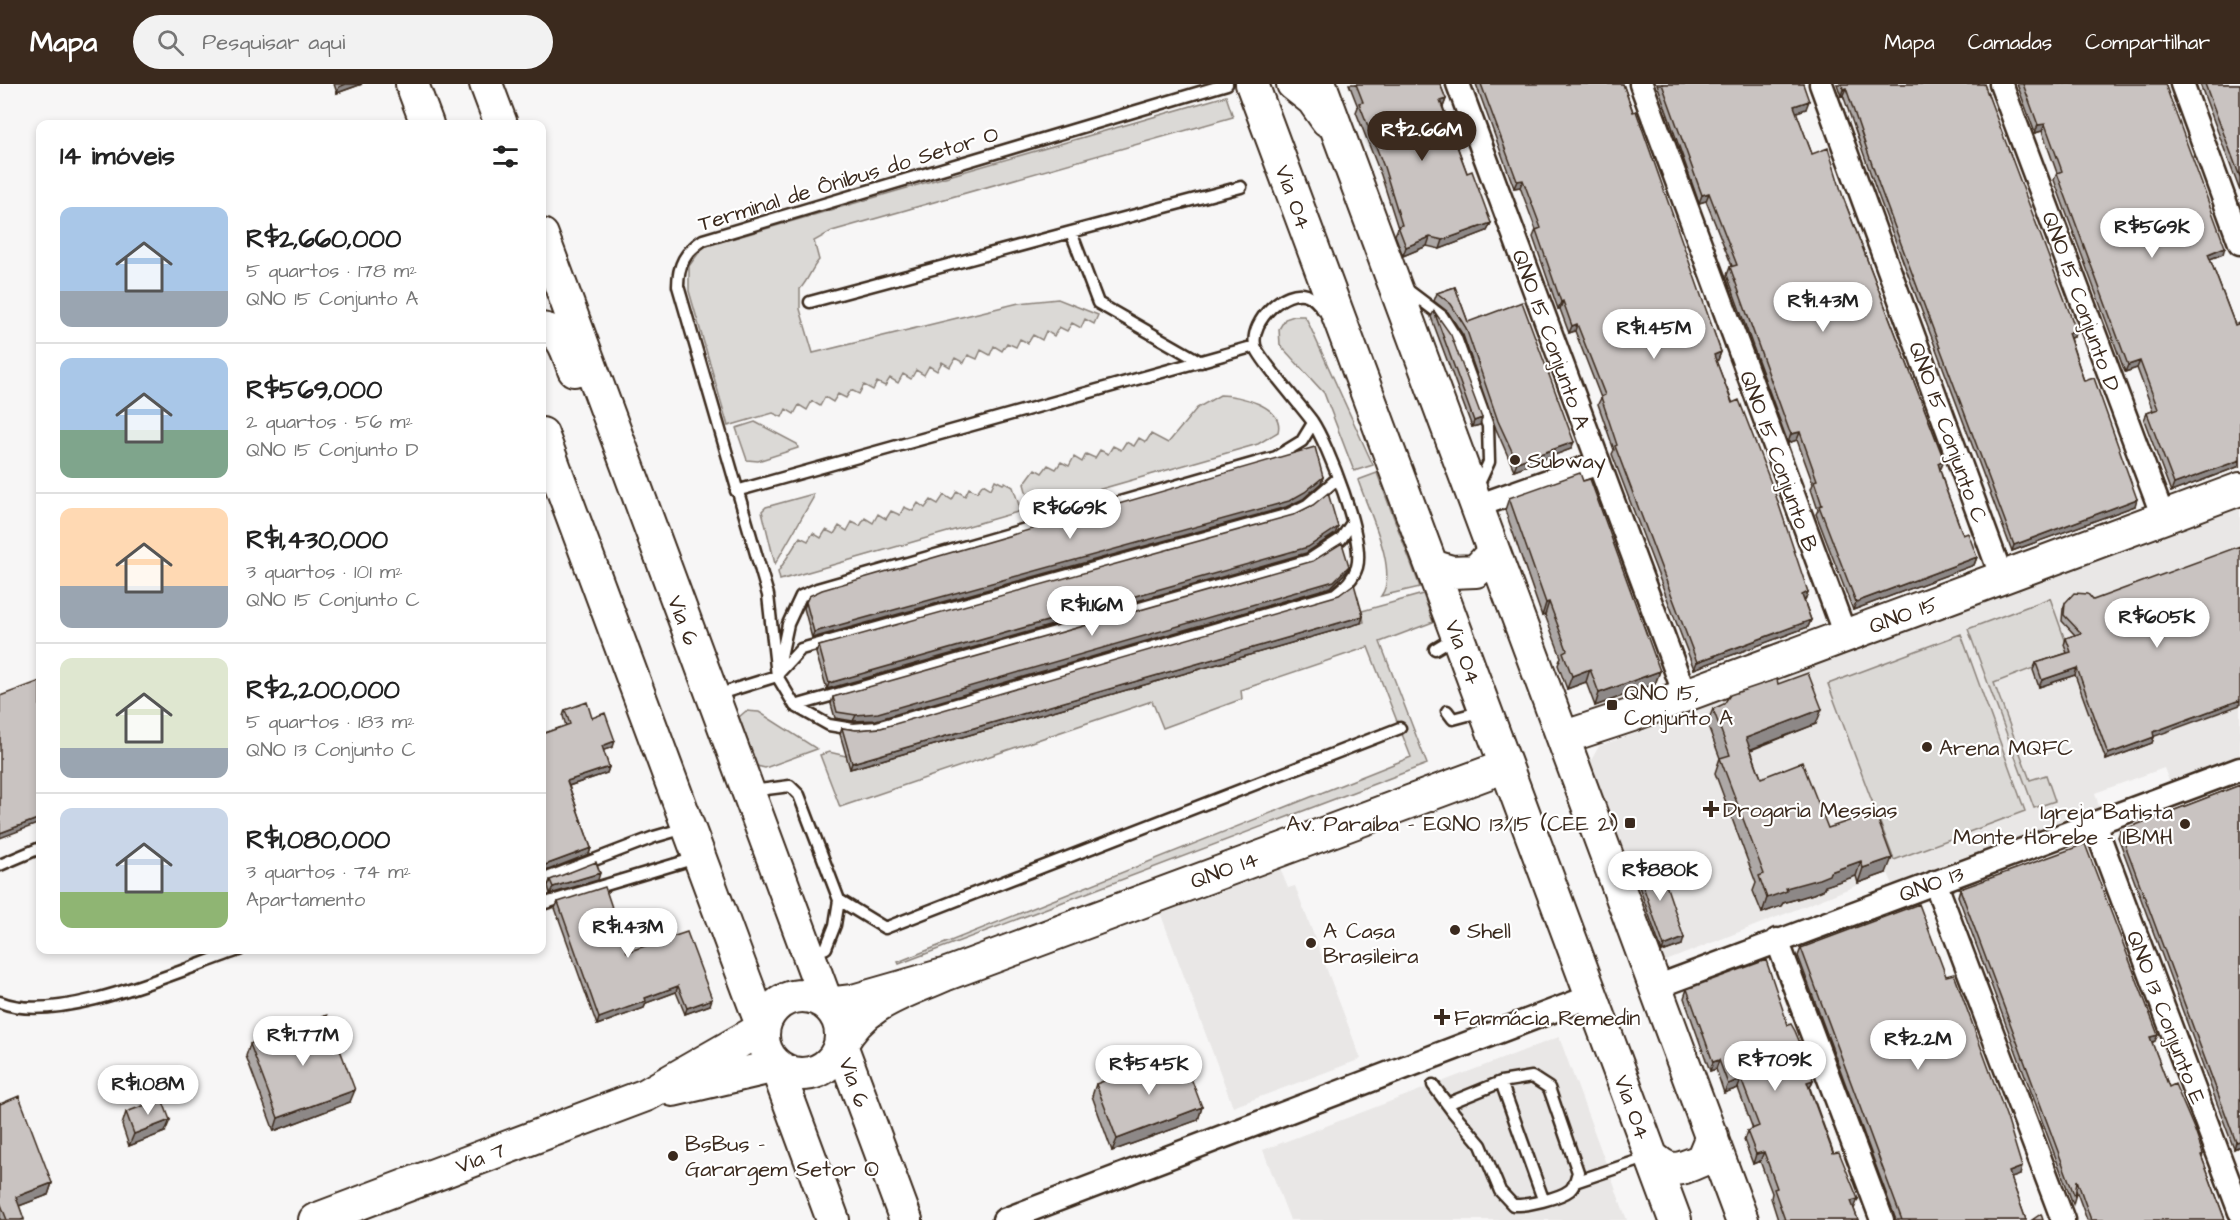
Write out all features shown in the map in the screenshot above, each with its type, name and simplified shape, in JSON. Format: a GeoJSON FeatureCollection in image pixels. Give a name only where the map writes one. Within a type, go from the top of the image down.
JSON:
{"type":"FeatureCollection","features":[{"type":"Feature","properties":{"kind":"main road"},"geometry":{"type":"LineString","coordinates":[[412,84],[426,120]]}},
{"type":"Feature","properties":{"kind":"main road"},"geometry":{"type":"LineString","coordinates":[[486,84],[500,120]]}},
{"type":"Feature","properties":{"kind":"main road","name":"Via O4"},"geometry":{"type":"LineString","coordinates":[[1252,84],[1432,566],[1447,642],[1486,710],[1675,1220]]}},
{"type":"Feature","properties":{"kind":"main road"},"geometry":{"type":"LineString","coordinates":[[1293,84],[1313,100],[1340,138]]}},
{"type":"Feature","properties":{"kind":"main road"},"geometry":{"type":"LineString","coordinates":[[1320,84],[1742,1220]]}},
{"type":"Feature","properties":{"kind":"main road","name":"Via 6"},"geometry":{"type":"LineString","coordinates":[[546,246],[827,1004]]}},
{"type":"Feature","properties":{"kind":"main road"},"geometry":{"type":"LineString","coordinates":[[546,330],[563,340],[619,490],[658,552]]}},
{"type":"Feature","properties":{"kind":"main road"},"geometry":{"type":"LineString","coordinates":[[546,445],[763,1028],[763,1042],[776,1066],[833,1220]]}},
{"type":"Feature","properties":{"kind":"main road","name":"QNO 15"},"geometry":{"type":"LineString","coordinates":[[1564,737],[1635,714],[2240,489]]}},
{"type":"Feature","properties":{"kind":"main road"},"geometry":{"type":"LineString","coordinates":[[1432,566],[1451,572],[1476,571],[1494,553]]}},
{"type":"Feature","properties":{"kind":"main road","name":"QNO 14"},"geometry":{"type":"LineString","coordinates":[[841,1045],[852,1025],[870,1008],[944,975],[1506,766]]}},
{"type":"Feature","properties":{"kind":"main road","name":"QNO 14"},"geometry":{"type":"LineString","coordinates":[[827,1004],[853,1001],[944,975]]}},
{"type":"Feature","properties":{"kind":"main road"},"geometry":{"type":"LineString","coordinates":[[763,1028],[772,1010],[788,998],[802,995],[827,1004],[837,1016],[842,1030],[841,1045],[827,1066],[813,1073],[795,1074],[776,1066]]}},
{"type":"Feature","properties":{"kind":"main road","name":"Via 7"},"geometry":{"type":"LineString","coordinates":[[646,1095],[763,1028]]}},
{"type":"Feature","properties":{"kind":"main road","name":"Via 6"},"geometry":{"type":"LineString","coordinates":[[841,1045],[906,1220]]}},
{"type":"Feature","properties":{"kind":"main road","name":"Via 7"},"geometry":{"type":"LineString","coordinates":[[315,1220],[646,1095],[776,1066]]}},
{"type":"Feature","properties":{"kind":"main road"},"geometry":{"type":"LineString","coordinates":[[1651,1156],[1665,1169],[1678,1170],[1702,1160],[1712,1136]]}},
{"type":"Feature","properties":{"kind":"street","name":"QNO 15 Conjunto A"},"geometry":{"type":"LineString","coordinates":[[1458,84],[1685,695]]}},
{"type":"Feature","properties":{"kind":"street","name":"QNO 15 Conjunto B"},"geometry":{"type":"LineString","coordinates":[[1641,84],[1845,636]]}},
{"type":"Feature","properties":{"kind":"street","name":"QNO 15 Conjunto C"},"geometry":{"type":"LineString","coordinates":[[1821,84],[2002,578]]}},
{"type":"Feature","properties":{"kind":"street","name":"QNO 15 Conjunto D"},"geometry":{"type":"LineString","coordinates":[[2001,84],[2163,517]]}},
{"type":"Feature","properties":{"kind":"street"},"geometry":{"type":"LineString","coordinates":[[2182,84],[2240,243]]}},
{"type":"Feature","properties":{"kind":"street"},"geometry":{"type":"LineString","coordinates":[[1475,501],[1599,463]]}},
{"type":"Feature","properties":{"kind":"street","name":"QNO 13"},"geometry":{"type":"LineString","coordinates":[[1656,987],[2240,769]]}},
{"type":"Feature","properties":{"kind":"street","name":"QNO 13 Conjunto E"},"geometry":{"type":"LineString","coordinates":[[2094,823],[2240,1212]]}},
{"type":"Feature","properties":{"kind":"street"},"geometry":{"type":"LineString","coordinates":[[1935,882],[2063,1220]]}},
{"type":"Feature","properties":{"kind":"street"},"geometry":{"type":"LineString","coordinates":[[1777,940],[1882,1220]]}},
{"type":"Feature","properties":{"kind":"street"},"geometry":{"type":"LineString","coordinates":[[1005,1220],[1592,996]]}},
{"type":"Feature","properties":{"kind":"lane","name":"Terminal de Ônibus do Setor O"},"geometry":{"type":"LineString","coordinates":[[1227,84],[703,240],[692,247],[682,259],[678,286],[768,596],[777,676],[795,706],[829,725],[853,729],[877,727],[1335,594],[1351,580],[1358,565],[1352,523],[1338,478],[1313,423],[1255,346]]}},
{"type":"Feature","properties":{"kind":"lane"},"geometry":{"type":"LineString","coordinates":[[810,302],[1241,187]]}},
{"type":"Feature","properties":{"kind":"lane"},"geometry":{"type":"LineString","coordinates":[[1071,232],[1098,303],[1201,362]]}},
{"type":"Feature","properties":{"kind":"lane"},"geometry":{"type":"LineString","coordinates":[[736,491],[1255,346],[1255,330],[1268,308],[1296,295],[1305,294],[1316,301],[1350,345]]}},
{"type":"Feature","properties":{"kind":"lane"},"geometry":{"type":"LineString","coordinates":[[777,676],[788,624],[801,596],[817,589],[1276,457],[1302,441],[1313,423]]}},
{"type":"Feature","properties":{"kind":"lane"},"geometry":{"type":"LineString","coordinates":[[713,696],[777,676],[801,649],[1289,514],[1307,505],[1338,478]]}},
{"type":"Feature","properties":{"kind":"lane"},"geometry":{"type":"LineString","coordinates":[[795,706],[1310,560],[1341,539],[1352,523]]}},
{"type":"Feature","properties":{"kind":"lane"},"geometry":{"type":"LineString","coordinates":[[1447,711],[1453,720],[1486,710]]}},
{"type":"Feature","properties":{"kind":"lane"},"geometry":{"type":"LineString","coordinates":[[838,900],[885,928],[1400,728]]}},
{"type":"Feature","properties":{"kind":"lane"},"geometry":{"type":"LineString","coordinates":[[748,792],[776,786],[790,786],[799,795],[838,900],[835,925],[826,948],[808,956]]}},
{"type":"Feature","properties":{"kind":"lane"},"geometry":{"type":"LineString","coordinates":[[546,878],[654,837],[688,828]]}},
{"type":"Feature","properties":{"kind":"lane"},"geometry":{"type":"LineString","coordinates":[[0,865],[36,850]]}},
{"type":"Feature","properties":{"kind":"lane"},"geometry":{"type":"LineString","coordinates":[[546,905],[664,866],[699,857]]}},
{"type":"Feature","properties":{"kind":"lane"},"geometry":{"type":"LineString","coordinates":[[0,1002],[14,1008],[52,1007],[104,997],[228,954]]}},
{"type":"Feature","properties":{"kind":"lane"},"geometry":{"type":"LineString","coordinates":[[1433,1085],[1447,1104],[1481,1144],[1500,1191],[1513,1205],[1525,1206],[1570,1190],[1578,1172],[1550,1088],[1532,1077],[1501,1082],[1447,1104]]}},
{"type":"Feature","properties":{"kind":"lane"},"geometry":{"type":"LineString","coordinates":[[1501,1082],[1543,1199]]}},
{"type":"Feature","properties":{"kind":"lane"},"geometry":{"type":"LineString","coordinates":[[1575,1182],[1651,1156]]}},
{"type":"Feature","properties":{"kind":"shaded area"},"geometry":{"type":"Polygon","coordinates":[[[1226,96],[1233,117],[832,231],[814,241],[819,260],[800,289],[800,309],[813,353],[1019,303],[1058,299],[1098,315],[1094,324],[1085,319],[1081,328],[1072,323],[1067,331],[1059,327],[1054,336],[1046,331],[1042,340],[1033,335],[1028,343],[1020,339],[1016,347],[1007,343],[1002,351],[994,346],[990,355],[981,350],[977,359],[968,355],[964,363],[955,358],[950,367],[942,362],[937,371],[929,366],[924,375],[916,370],[911,379],[903,374],[898,383],[890,378],[885,386],[877,382],[873,390],[864,385],[859,394],[851,390],[846,398],[838,394],[833,402],[825,397],[820,406],[812,401],[807,410],[799,405],[794,414],[786,409],[782,417],[773,413],[728,426],[689,291],[689,266],[703,247],[1226,96]]]}},
{"type":"Feature","properties":{"kind":"shaded area"},"geometry":{"type":"Polygon","coordinates":[[[1304,316],[1307,320],[1373,465],[1354,471],[1324,393],[1280,345],[1279,329],[1285,319],[1304,316]]]}},
{"type":"Feature","properties":{"kind":"shaded area"},"geometry":{"type":"Polygon","coordinates":[[[1220,395],[1238,397],[1267,409],[1278,423],[1278,432],[1258,444],[1031,509],[1024,484],[1035,469],[1042,473],[1048,465],[1056,469],[1061,462],[1069,466],[1074,457],[1082,462],[1086,454],[1095,458],[1100,450],[1108,454],[1113,446],[1121,450],[1126,442],[1134,446],[1139,438],[1146,442],[1151,434],[1168,443],[1197,408],[1220,395]]]}},
{"type":"Feature","properties":{"kind":"shaded area"},"geometry":{"type":"Polygon","coordinates":[[[755,422],[797,444],[798,448],[758,461],[747,460],[736,428],[755,422]]]}},
{"type":"Feature","properties":{"kind":"shaded area"},"geometry":{"type":"Polygon","coordinates":[[[1377,473],[1420,587],[1381,596],[1386,585],[1387,571],[1380,539],[1358,480],[1377,473]]]}},
{"type":"Feature","properties":{"kind":"shaded area"},"geometry":{"type":"Polygon","coordinates":[[[995,480],[1013,487],[1021,511],[780,580],[778,572],[800,537],[808,541],[813,533],[821,538],[826,530],[834,534],[839,526],[847,531],[852,522],[860,526],[865,518],[873,523],[878,514],[886,519],[891,511],[900,515],[904,507],[913,511],[918,503],[925,508],[931,500],[938,504],[944,495],[952,500],[957,491],[965,496],[969,488],[977,492],[983,484],[991,489],[995,480]]]}},
{"type":"Feature","properties":{"kind":"shaded area"},"geometry":{"type":"Polygon","coordinates":[[[813,494],[813,498],[775,564],[762,511],[766,507],[813,494]]]}},
{"type":"Feature","properties":{"kind":"shaded area"},"geometry":{"type":"Polygon","coordinates":[[[2240,502],[2240,758],[2170,784],[2164,768],[2095,793],[2100,810],[1893,885],[1888,873],[1661,963],[1588,766],[1599,746],[1671,721],[1671,716],[2240,502]]]}},
{"type":"Feature","properties":{"kind":"shaded area"},"geometry":{"type":"Polygon","coordinates":[[[1423,594],[1433,622],[1380,642],[1427,764],[899,964],[898,962],[1411,757],[1368,647],[1241,690],[1242,699],[1163,728],[1152,701],[840,807],[820,755],[829,752],[850,757],[854,768],[1364,622],[1362,611],[1423,594]]]}},
{"type":"Feature","properties":{"kind":"shaded area"},"geometry":{"type":"Polygon","coordinates":[[[2050,598],[2070,654],[1994,683],[2030,780],[2046,775],[2055,801],[2034,808],[1968,629],[2050,598]]]}},
{"type":"Feature","properties":{"kind":"shaded area","name":"Arena MQFC"},"geometry":{"type":"Polygon","coordinates":[[[1961,634],[2025,811],[1894,860],[1828,684],[1961,634]]]}},
{"type":"Feature","properties":{"kind":"shaded area"},"geometry":{"type":"Polygon","coordinates":[[[746,711],[759,712],[817,749],[765,768],[757,766],[739,717],[746,711]]]}},
{"type":"Feature","properties":{"kind":"shaded area"},"geometry":{"type":"Polygon","coordinates":[[[1278,863],[1288,888],[1295,886],[1361,1059],[1233,1107],[1158,907],[1278,863]]]}},
{"type":"Feature","properties":{"kind":"shaded area"},"geometry":{"type":"Polygon","coordinates":[[[1559,1037],[1627,1220],[1290,1220],[1263,1150],[1559,1037]]]}},
{"type":"Feature","properties":{"kind":"building"},"geometry":{"type":"Polygon","coordinates":[[[1356,84],[1440,84],[1446,99],[1440,101],[1467,173],[1472,171],[1491,223],[1443,240],[1430,237],[1406,247],[1398,226],[1402,225],[1384,167],[1359,103],[1363,102],[1356,84]]]}},
{"type":"Feature","properties":{"kind":"building"},"geometry":{"type":"Polygon","coordinates":[[[1481,84],[1623,84],[1633,112],[1636,111],[1721,352],[1714,355],[1732,403],[1739,400],[1776,496],[1808,592],[1802,595],[1811,620],[1697,662],[1615,446],[1617,445],[1601,397],[1605,395],[1577,324],[1572,326],[1563,301],[1561,302],[1536,230],[1541,228],[1523,180],[1517,181],[1481,84]]]}},
{"type":"Feature","properties":{"kind":"building"},"geometry":{"type":"Polygon","coordinates":[[[1662,84],[1803,84],[1809,101],[1794,106],[1812,154],[1828,148],[1843,197],[1944,460],[1938,463],[1945,487],[1963,535],[1968,533],[1977,557],[1856,602],[1819,506],[1822,505],[1814,481],[1817,480],[1800,432],[1791,434],[1789,430],[1730,267],[1737,265],[1709,193],[1702,195],[1662,84]]]}},
{"type":"Feature","properties":{"kind":"building"},"geometry":{"type":"Polygon","coordinates":[[[1842,84],[1984,84],[2076,330],[2068,333],[2084,381],[2094,378],[2137,499],[2014,545],[1879,185],[1846,88],[1843,89],[1842,84]]]}},
{"type":"Feature","properties":{"kind":"building"},"geometry":{"type":"Polygon","coordinates":[[[2023,84],[2165,84],[2225,247],[2208,254],[2235,325],[2240,323],[2240,460],[2174,484],[2147,413],[2158,409],[2140,361],[2128,365],[2057,173],[2062,171],[2045,124],[2038,125],[2023,84]]]}},
{"type":"Feature","properties":{"kind":"building"},"geometry":{"type":"Polygon","coordinates":[[[2205,84],[2240,84],[2240,177],[2205,84]]]}},
{"type":"Feature","properties":{"kind":"building"},"geometry":{"type":"Polygon","coordinates":[[[1455,287],[1468,322],[1522,302],[1574,442],[1517,462],[1498,421],[1466,328],[1451,304],[1437,293],[1455,287]]]}},
{"type":"Feature","properties":{"kind":"building"},"geometry":{"type":"Polygon","coordinates":[[[1434,311],[1451,335],[1482,418],[1474,421],[1434,311]]]}},
{"type":"Feature","properties":{"kind":"building"},"geometry":{"type":"Polygon","coordinates":[[[1315,447],[1323,477],[1305,492],[1289,501],[814,632],[806,602],[809,596],[822,590],[1315,447]]]}},
{"type":"Feature","properties":{"kind":"building"},"geometry":{"type":"Polygon","coordinates":[[[1580,473],[1583,481],[1590,479],[1660,671],[1599,693],[1590,669],[1572,676],[1563,652],[1567,650],[1549,602],[1546,603],[1509,498],[1580,473]]]}},
{"type":"Feature","properties":{"kind":"building"},"geometry":{"type":"Polygon","coordinates":[[[1328,493],[1338,527],[1308,547],[829,683],[819,646],[1293,515],[1313,505],[1328,493]]]}},
{"type":"Feature","properties":{"kind":"building"},"geometry":{"type":"Polygon","coordinates":[[[1342,543],[1349,566],[1334,581],[878,713],[856,715],[837,712],[833,697],[1313,561],[1342,543]]]}},
{"type":"Feature","properties":{"kind":"building"},"geometry":{"type":"Polygon","coordinates":[[[2240,546],[2240,700],[2153,732],[2154,737],[2108,754],[2077,668],[2042,680],[2036,663],[2071,652],[2066,638],[2081,633],[2064,615],[2065,603],[2074,593],[2088,594],[2093,600],[2240,546]]]}},
{"type":"Feature","properties":{"kind":"building"},"geometry":{"type":"Polygon","coordinates":[[[1354,584],[1363,616],[852,763],[842,728],[856,730],[881,728],[1339,595],[1354,584]]]}},
{"type":"Feature","properties":{"kind":"building"},"geometry":{"type":"Polygon","coordinates":[[[1808,673],[1822,709],[1746,738],[1761,778],[1802,762],[1828,828],[1875,812],[1892,858],[1863,868],[1861,861],[1830,872],[1829,875],[1819,879],[1786,888],[1787,891],[1767,898],[1759,876],[1764,874],[1720,758],[1730,755],[1713,709],[1724,704],[1730,695],[1777,679],[1778,684],[1808,673]]]}},
{"type":"Feature","properties":{"kind":"building"},"geometry":{"type":"Polygon","coordinates":[[[36,682],[36,820],[0,833],[0,696],[36,682]]]}},
{"type":"Feature","properties":{"kind":"building"},"geometry":{"type":"Polygon","coordinates":[[[587,702],[592,718],[605,713],[615,741],[602,746],[609,767],[567,781],[591,848],[546,865],[546,733],[570,724],[565,710],[587,702]]]}},
{"type":"Feature","properties":{"kind":"building"},"geometry":{"type":"Polygon","coordinates":[[[2240,785],[2240,1141],[2236,1142],[2120,831],[2240,785]]]}},
{"type":"Feature","properties":{"kind":"building"},"geometry":{"type":"Polygon","coordinates":[[[2085,844],[2158,1035],[2150,1037],[2169,1087],[2175,1084],[2195,1131],[2203,1154],[2201,1155],[2225,1220],[2091,1220],[2077,1180],[2075,1197],[1960,889],[2085,844]]]}},
{"type":"Feature","properties":{"kind":"building"},"geometry":{"type":"Polygon","coordinates":[[[1654,859],[1655,862],[1658,861],[1684,938],[1664,946],[1636,866],[1654,859]]]}},
{"type":"Feature","properties":{"kind":"building"},"geometry":{"type":"Polygon","coordinates":[[[596,862],[600,873],[553,887],[550,880],[596,862]]]}},
{"type":"Feature","properties":{"kind":"building"},"geometry":{"type":"Polygon","coordinates":[[[605,887],[627,952],[687,932],[712,999],[687,1008],[678,986],[645,998],[646,1001],[599,1018],[558,902],[605,887]]]}},
{"type":"Feature","properties":{"kind":"building"},"geometry":{"type":"Polygon","coordinates":[[[1919,904],[1946,976],[1954,974],[2007,1118],[2022,1167],[2009,1172],[2026,1220],[1902,1220],[1801,948],[1919,904]]]}},
{"type":"Feature","properties":{"kind":"building"},"geometry":{"type":"Polygon","coordinates":[[[1766,960],[1788,1025],[1791,1024],[1795,1031],[1805,1055],[1813,1080],[1807,1082],[1833,1153],[1839,1152],[1858,1199],[1851,1201],[1858,1220],[1785,1220],[1764,1152],[1756,1154],[1747,1131],[1759,1126],[1741,1079],[1728,1084],[1719,1060],[1713,1062],[1687,989],[1766,960]]]}},
{"type":"Feature","properties":{"kind":"building"},"geometry":{"type":"Polygon","coordinates":[[[327,1015],[355,1090],[278,1118],[250,1044],[327,1015]]]}},
{"type":"Feature","properties":{"kind":"building"},"geometry":{"type":"Polygon","coordinates":[[[1181,1052],[1202,1107],[1117,1139],[1096,1084],[1181,1052]]]}},
{"type":"Feature","properties":{"kind":"building"},"geometry":{"type":"Polygon","coordinates":[[[19,1096],[52,1183],[16,1197],[24,1219],[7,1220],[0,1202],[0,1104],[19,1096]]]}},
{"type":"Feature","properties":{"kind":"building"},"geometry":{"type":"Polygon","coordinates":[[[162,1099],[170,1120],[134,1134],[126,1112],[162,1099]]]}},
{"type":"Feature","properties":{"kind":"building"},"geometry":{"type":"Polygon","coordinates":[[[2041,1214],[2043,1220],[2032,1220],[2041,1214]]]}},
{"type":"Feature","properties":{"kind":"place","name":"Subway"},"geometry":{"type":"Point","coordinates":[1515,460]}},
{"type":"Feature","properties":{"kind":"place","name":"QNO 15, Conjunto A"},"geometry":{"type":"Point","coordinates":[1612,705]}},
{"type":"Feature","properties":{"kind":"place","name":"Arena MQFC"},"geometry":{"type":"Point","coordinates":[1927,747]}},
{"type":"Feature","properties":{"kind":"place","name":"Drogaria Messias"},"geometry":{"type":"Point","coordinates":[1711,809]}},
{"type":"Feature","properties":{"kind":"place","name":"Av. Paraíba - EQNO 13/15 (CEE 2)"},"geometry":{"type":"Point","coordinates":[1630,823]}},
{"type":"Feature","properties":{"kind":"place","name":"Igreja Batista Monte Horebe - IBMH"},"geometry":{"type":"Point","coordinates":[2185,824]}},
{"type":"Feature","properties":{"kind":"place","name":"Shell"},"geometry":{"type":"Point","coordinates":[1455,930]}},
{"type":"Feature","properties":{"kind":"place","name":"A Casa Brasileira"},"geometry":{"type":"Point","coordinates":[1311,943]}},
{"type":"Feature","properties":{"kind":"place","name":"Farmácia Remedin"},"geometry":{"type":"Point","coordinates":[1442,1017]}},
{"type":"Feature","properties":{"kind":"place","name":"BsBus - Garargem Setor O"},"geometry":{"type":"Point","coordinates":[673,1156]}}]}
